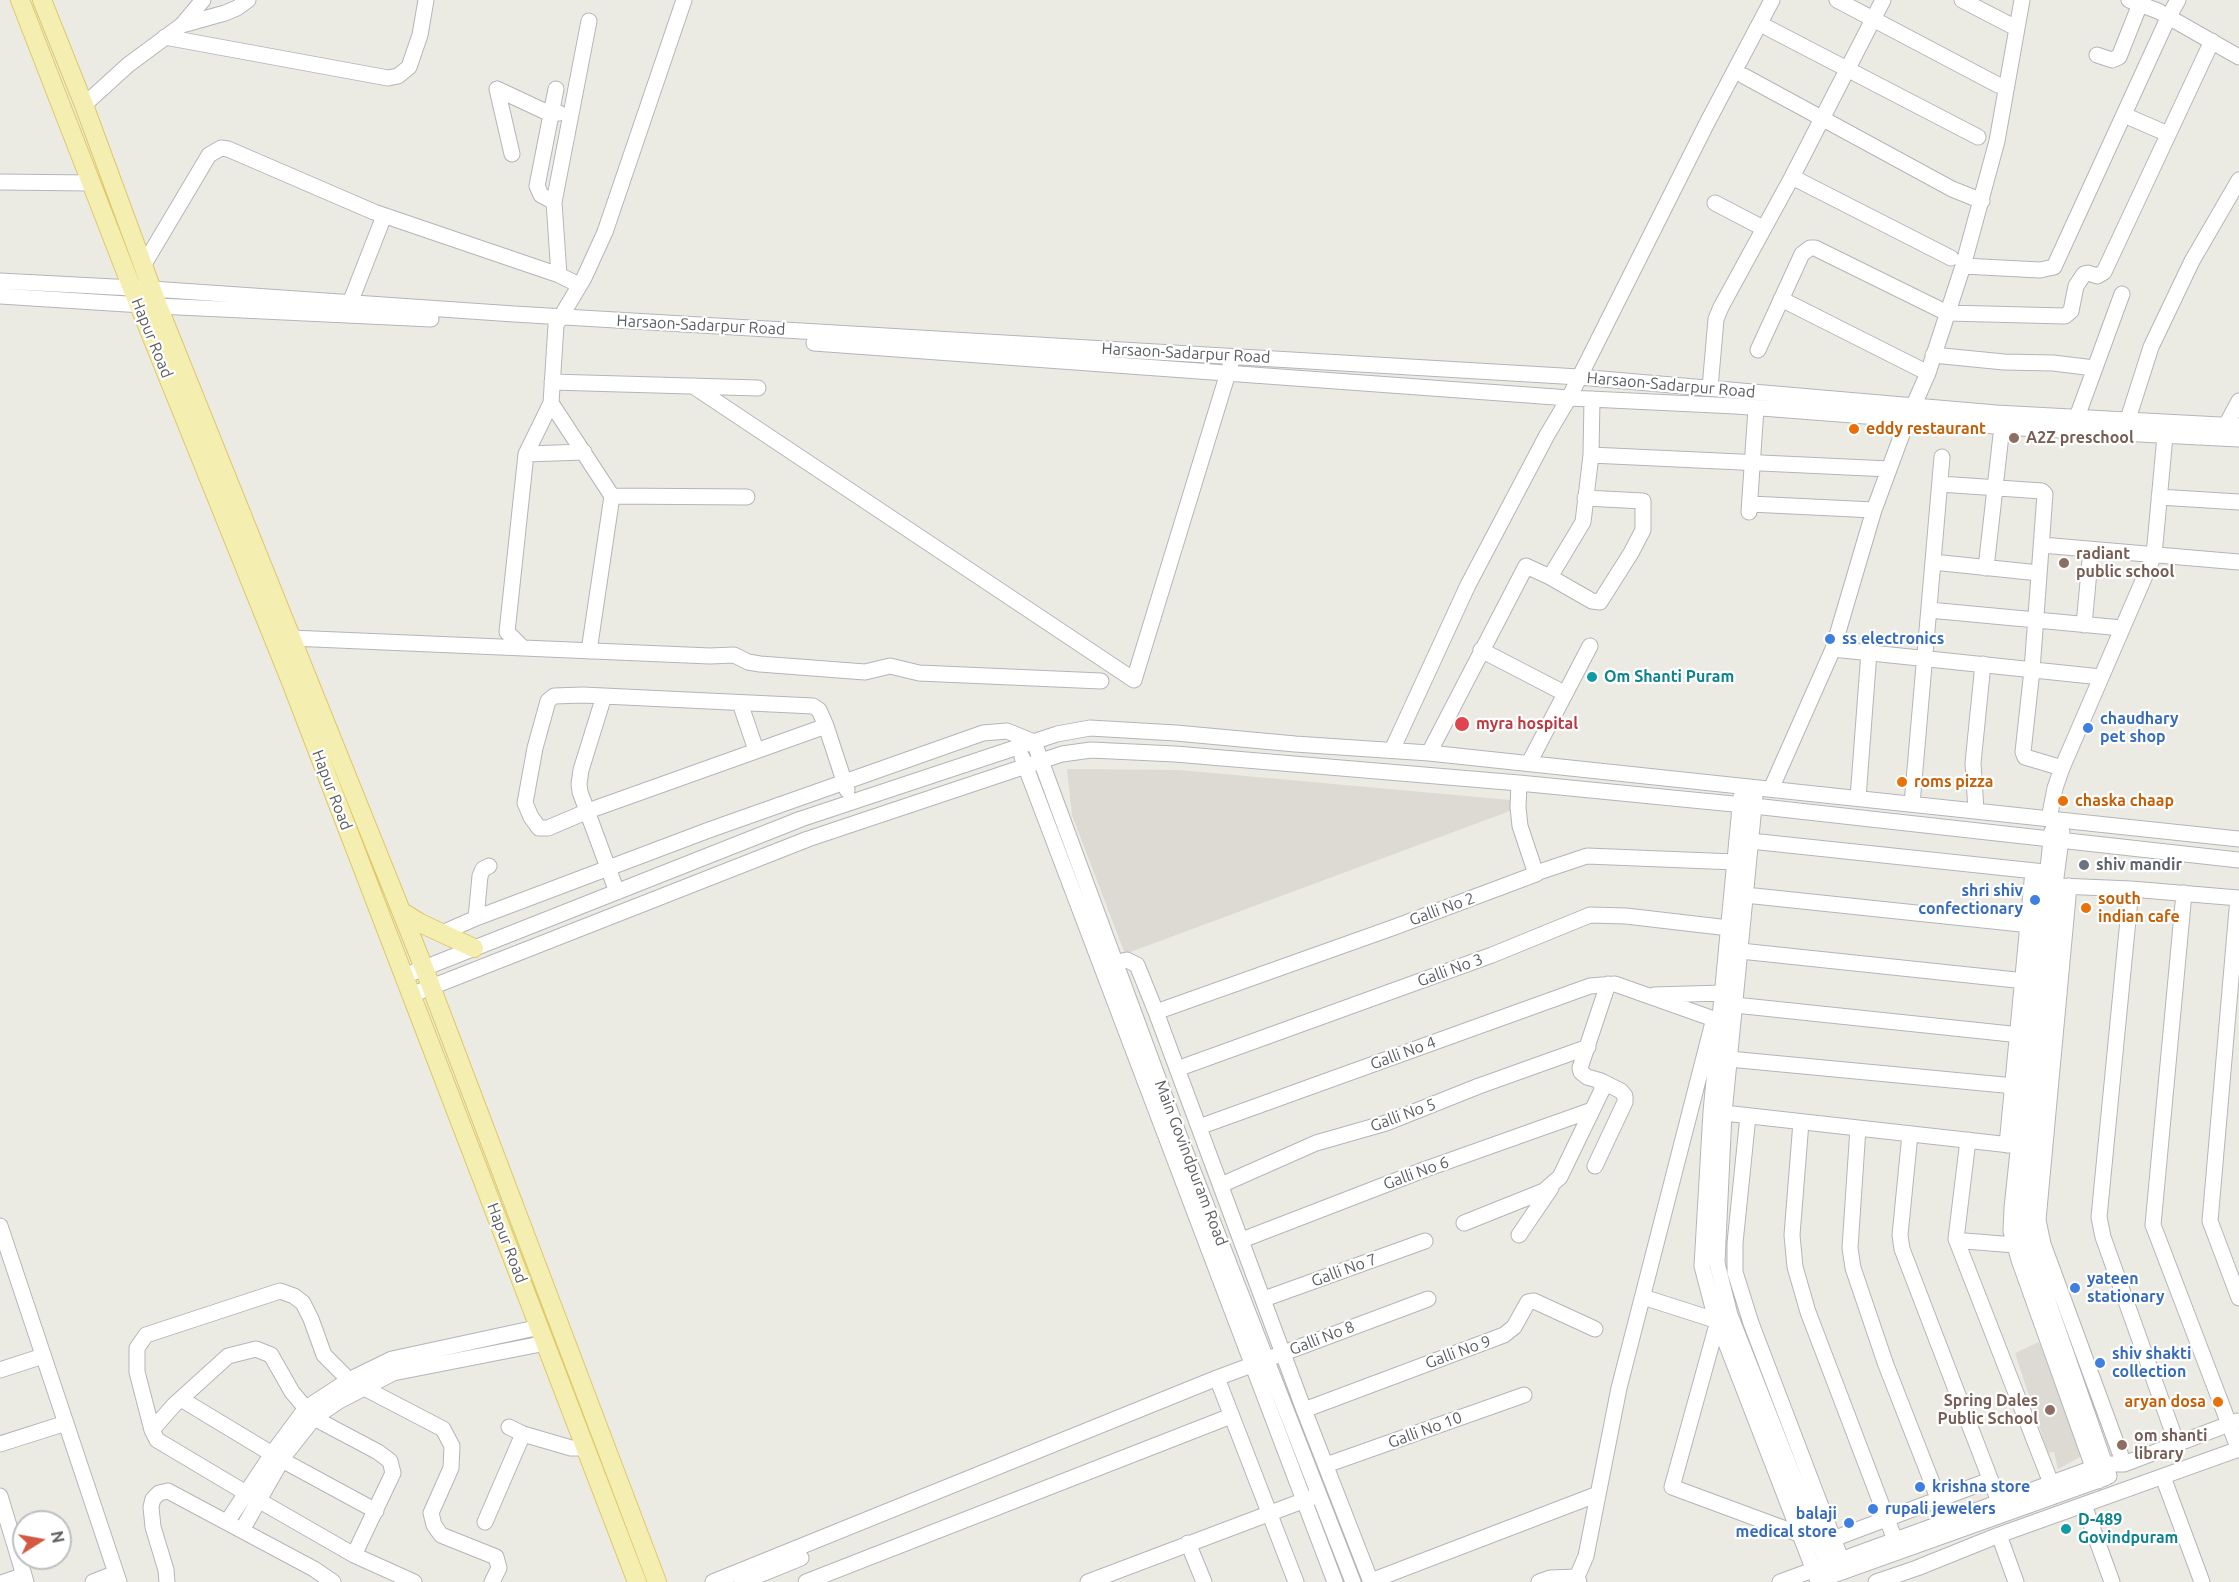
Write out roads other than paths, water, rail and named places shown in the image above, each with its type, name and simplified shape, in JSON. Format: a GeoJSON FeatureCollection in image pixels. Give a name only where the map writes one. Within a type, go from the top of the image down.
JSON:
{"type":"FeatureCollection","features":[{"type":"Feature","properties":{"kind":"main road","name":"Hapur Road"},"geometry":{"type":"LineString","coordinates":[[20,0],[132,288],[291,682],[637,1582]]}},
{"type":"Feature","properties":{"kind":"main road","name":"Hapur Road"},"geometry":{"type":"LineString","coordinates":[[42,0],[84,105],[158,306],[424,968],[657,1582]]}},
{"type":"Feature","properties":{"kind":"main road"},"geometry":{"type":"LineString","coordinates":[[401,911],[474,948]]}},
{"type":"Feature","properties":{"kind":"street"},"geometry":{"type":"LineString","coordinates":[[84,105],[128,65],[182,25],[203,0]]}},
{"type":"Feature","properties":{"kind":"street"},"geometry":{"type":"LineString","coordinates":[[182,25],[225,13],[248,0]]}},
{"type":"Feature","properties":{"kind":"street"},"geometry":{"type":"LineString","coordinates":[[165,37],[388,78],[398,76],[409,67],[420,35],[426,0]]}},
{"type":"Feature","properties":{"kind":"street"},"geometry":{"type":"LineString","coordinates":[[523,648],[507,633],[526,454],[551,403],[557,321],[596,255],[684,0]]}},
{"type":"Feature","properties":{"kind":"street"},"geometry":{"type":"LineString","coordinates":[[1392,750],[1468,585],[1569,398],[1707,123],[1772,0]]}},
{"type":"Feature","properties":{"kind":"street"},"geometry":{"type":"LineString","coordinates":[[1837,0],[1998,85]]}},
{"type":"Feature","properties":{"kind":"street"},"geometry":{"type":"LineString","coordinates":[[1710,388],[1716,319],[1883,0]]}},
{"type":"Feature","properties":{"kind":"street"},"geometry":{"type":"LineString","coordinates":[[1962,0],[2016,28]]}},
{"type":"Feature","properties":{"kind":"street"},"geometry":{"type":"LineString","coordinates":[[1825,1572],[1730,1315],[1720,1281],[1716,1242],[1723,993],[1746,895],[1744,840],[1747,805],[1833,649],[1874,510],[1928,373],[1947,314],[1957,262],[1982,201],[1997,141],[2022,0]]}},
{"type":"Feature","properties":{"kind":"street"},"geometry":{"type":"LineString","coordinates":[[1792,177],[1957,262],[2040,270],[2054,267],[2178,0]]}},
{"type":"Feature","properties":{"kind":"street"},"geometry":{"type":"LineString","coordinates":[[2097,55],[2112,60],[2120,57],[2134,2],[2169,16],[2239,57]]}},
{"type":"Feature","properties":{"kind":"street"},"geometry":{"type":"LineString","coordinates":[[559,275],[554,202],[589,21]]}},
{"type":"Feature","properties":{"kind":"street"},"geometry":{"type":"LineString","coordinates":[[1768,28],[1978,136]]}},
{"type":"Feature","properties":{"kind":"street"},"geometry":{"type":"LineString","coordinates":[[1758,350],[1802,254],[1810,248],[1815,248],[1947,314],[2065,316],[2071,311],[2076,286],[2084,274],[2097,276],[2104,272],[2212,40]]}},
{"type":"Feature","properties":{"kind":"street"},"geometry":{"type":"LineString","coordinates":[[1744,76],[1952,189],[1982,201]]}},
{"type":"Feature","properties":{"kind":"street"},"geometry":{"type":"LineString","coordinates":[[512,154],[496,89],[544,111],[571,114]]}},
{"type":"Feature","properties":{"kind":"street"},"geometry":{"type":"LineString","coordinates":[[554,202],[541,195],[537,186],[556,89]]}},
{"type":"Feature","properties":{"kind":"street"},"geometry":{"type":"LineString","coordinates":[[2124,115],[2168,134]]}},
{"type":"Feature","properties":{"kind":"street"},"geometry":{"type":"LineString","coordinates":[[143,266],[209,155],[221,148],[384,216],[559,275],[579,285]]}},
{"type":"Feature","properties":{"kind":"street"},"geometry":{"type":"LineString","coordinates":[[2128,419],[2151,347],[2192,261],[2235,198],[2239,180]]}},
{"type":"Feature","properties":{"kind":"street"},"geometry":{"type":"LineString","coordinates":[[0,182],[91,183]]}},
{"type":"Feature","properties":{"kind":"street"},"geometry":{"type":"LineString","coordinates":[[1715,203],[1763,228]]}},
{"type":"Feature","properties":{"kind":"street"},"geometry":{"type":"LineString","coordinates":[[350,303],[384,216]]}},
{"type":"Feature","properties":{"kind":"street","name":"Harsaon-Sadarpur Road"},"geometry":{"type":"LineString","coordinates":[[0,280],[350,303],[557,321],[1569,398],[1756,408],[2077,417],[2233,425]]}},
{"type":"Feature","properties":{"kind":"street"},"geometry":{"type":"LineString","coordinates":[[2077,417],[2122,294]]}},
{"type":"Feature","properties":{"kind":"street","name":"Harsaon-Sadarpur Road"},"geometry":{"type":"LineString","coordinates":[[0,296],[158,306],[557,321],[1234,356],[1579,377],[1710,388],[1911,412],[2002,426],[2239,439]]}},
{"type":"Feature","properties":{"kind":"street"},"geometry":{"type":"LineString","coordinates":[[1781,299],[1928,373]]}},
{"type":"Feature","properties":{"kind":"street"},"geometry":{"type":"LineString","coordinates":[[1933,355],[2094,368]]}},
{"type":"Feature","properties":{"kind":"street"},"geometry":{"type":"LineString","coordinates":[[693,386],[1134,680],[1227,371],[1234,356]]}},
{"type":"Feature","properties":{"kind":"street"},"geometry":{"type":"LineString","coordinates":[[552,382],[758,388]]}},
{"type":"Feature","properties":{"kind":"street"},"geometry":{"type":"LineString","coordinates":[[1550,577],[1583,522],[1591,455],[1592,399]]}},
{"type":"Feature","properties":{"kind":"street"},"geometry":{"type":"LineString","coordinates":[[2233,425],[2239,401]]}},
{"type":"Feature","properties":{"kind":"street"},"geometry":{"type":"LineString","coordinates":[[551,403],[612,496],[589,651]]}},
{"type":"Feature","properties":{"kind":"street"},"geometry":{"type":"LineString","coordinates":[[1756,408],[1750,508],[1874,510]]}},
{"type":"Feature","properties":{"kind":"street"},"geometry":{"type":"LineString","coordinates":[[1986,568],[2002,426]]}},
{"type":"Feature","properties":{"kind":"street"},"geometry":{"type":"LineString","coordinates":[[2101,1472],[2027,1241],[2025,1228],[2055,841],[2056,820],[2052,801],[2061,768],[2154,555],[2165,436]]}},
{"type":"Feature","properties":{"kind":"street"},"geometry":{"type":"LineString","coordinates":[[526,454],[584,452]]}},
{"type":"Feature","properties":{"kind":"street"},"geometry":{"type":"LineString","coordinates":[[1591,455],[1889,469]]}},
{"type":"Feature","properties":{"kind":"street"},"geometry":{"type":"LineString","coordinates":[[1912,804],[1942,457]]}},
{"type":"Feature","properties":{"kind":"street"},"geometry":{"type":"LineString","coordinates":[[1940,484],[2042,491],[2045,494],[2024,755],[2061,768]]}},
{"type":"Feature","properties":{"kind":"street"},"geometry":{"type":"LineString","coordinates":[[612,496],[747,497]]}},
{"type":"Feature","properties":{"kind":"street"},"geometry":{"type":"LineString","coordinates":[[2159,497],[2239,502]]}},
{"type":"Feature","properties":{"kind":"street"},"geometry":{"type":"LineString","coordinates":[[1429,753],[1526,566],[1592,601],[1600,602],[1632,553],[1642,530],[1643,501],[1585,498]]}},
{"type":"Feature","properties":{"kind":"street"},"geometry":{"type":"LineString","coordinates":[[2042,545],[2239,562]]}},
{"type":"Feature","properties":{"kind":"street"},"geometry":{"type":"LineString","coordinates":[[2084,625],[2091,550]]}},
{"type":"Feature","properties":{"kind":"street"},"geometry":{"type":"LineString","coordinates":[[1933,562],[2039,573]]}},
{"type":"Feature","properties":{"kind":"street"},"geometry":{"type":"LineString","coordinates":[[1929,610],[2122,628]]}},
{"type":"Feature","properties":{"kind":"street"},"geometry":{"type":"LineString","coordinates":[[291,638],[710,657],[734,655],[755,664],[865,672],[890,666],[919,673],[1101,681]]}},
{"type":"Feature","properties":{"kind":"street"},"geometry":{"type":"LineString","coordinates":[[1529,763],[1590,646]]}},
{"type":"Feature","properties":{"kind":"street"},"geometry":{"type":"LineString","coordinates":[[1833,649],[2101,677]]}},
{"type":"Feature","properties":{"kind":"street"},"geometry":{"type":"LineString","coordinates":[[1481,650],[1564,693]]}},
{"type":"Feature","properties":{"kind":"street"},"geometry":{"type":"LineString","coordinates":[[1857,798],[1869,652]]}},
{"type":"Feature","properties":{"kind":"street"},"geometry":{"type":"LineString","coordinates":[[1976,811],[1974,763],[1983,664]]}},
{"type":"Feature","properties":{"kind":"street"},"geometry":{"type":"LineString","coordinates":[[826,726],[588,811],[548,828],[540,828],[531,817],[525,803],[535,748],[548,700],[554,696],[604,696],[813,706],[819,710],[826,726],[851,802]]}},
{"type":"Feature","properties":{"kind":"street"},"geometry":{"type":"LineString","coordinates":[[604,696],[581,770],[580,792],[617,892]]}},
{"type":"Feature","properties":{"kind":"street"},"geometry":{"type":"LineString","coordinates":[[740,703],[756,750]]}},
{"type":"Feature","properties":{"kind":"street"},"geometry":{"type":"LineString","coordinates":[[404,976],[801,819],[1057,734],[1090,729],[1176,733],[1429,753],[2239,839]]}},
{"type":"Feature","properties":{"kind":"street"},"geometry":{"type":"LineString","coordinates":[[442,933],[476,918],[609,870],[710,830],[992,731],[1007,731],[1034,742]]}},
{"type":"Feature","properties":{"kind":"street","name":"Main Govindpuram Road"},"geometry":{"type":"LineString","coordinates":[[1034,742],[1190,1164],[1262,1367],[1304,1500],[1335,1582]]}},
{"type":"Feature","properties":{"kind":"street","name":"Main Govindpuram Road"},"geometry":{"type":"LineString","coordinates":[[1018,747],[1102,967],[1262,1367],[1320,1494],[1353,1582]]}},
{"type":"Feature","properties":{"kind":"street"},"geometry":{"type":"LineString","coordinates":[[411,995],[808,839],[1062,754],[1081,751],[1113,750],[1174,754],[1519,783],[1747,805],[2239,860]]}},
{"type":"Feature","properties":{"kind":"street"},"geometry":{"type":"LineString","coordinates":[[1519,783],[1520,826],[1536,874]]}},
{"type":"Feature","properties":{"kind":"street"},"geometry":{"type":"LineString","coordinates":[[1539,1582],[1551,1578],[1578,1579],[1586,1556],[1619,1388],[1691,1109],[1722,1022],[1735,1005],[1733,950],[1729,928],[1735,862],[1744,840]]}},
{"type":"Feature","properties":{"kind":"street"},"geometry":{"type":"LineString","coordinates":[[1744,840],[2051,879],[2238,898],[2210,1221],[2239,1298]]}},
{"type":"Feature","properties":{"kind":"street","name":"Galli No 2"},"geometry":{"type":"LineString","coordinates":[[1156,1012],[1587,856],[1735,862]]}},
{"type":"Feature","properties":{"kind":"street"},"geometry":{"type":"LineString","coordinates":[[476,918],[480,876],[483,869],[489,866]]}},
{"type":"Feature","properties":{"kind":"street"},"geometry":{"type":"LineString","coordinates":[[2051,879],[2034,925],[2013,1145],[2012,1231],[2014,1245],[2101,1472]]}},
{"type":"Feature","properties":{"kind":"street"},"geometry":{"type":"LineString","coordinates":[[2051,879],[2038,1220],[2043,1244],[2124,1464]]}},
{"type":"Feature","properties":{"kind":"street"},"geometry":{"type":"LineString","coordinates":[[2131,888],[2099,1217],[2103,1237],[2176,1444]]}},
{"type":"Feature","properties":{"kind":"street"},"geometry":{"type":"LineString","coordinates":[[1876,1582],[1920,1575],[1999,1535],[2239,1449],[2234,1422],[2153,1225],[2184,893]]}},
{"type":"Feature","properties":{"kind":"street"},"geometry":{"type":"LineString","coordinates":[[1746,895],[2034,925]]}},
{"type":"Feature","properties":{"kind":"street","name":"Galli No 3"},"geometry":{"type":"LineString","coordinates":[[1177,1069],[1492,955],[1590,915],[1626,916],[1729,928]]}},
{"type":"Feature","properties":{"kind":"street"},"geometry":{"type":"LineString","coordinates":[[1733,950],[2029,981]]}},
{"type":"Feature","properties":{"kind":"street"},"geometry":{"type":"LineString","coordinates":[[1102,967],[1127,960],[1137,965],[1371,1582],[1598,1494]]}},
{"type":"Feature","properties":{"kind":"street"},"geometry":{"type":"LineString","coordinates":[[1595,1166],[1625,1102],[1625,1096],[1621,1091],[1587,1077],[1581,1072],[1581,1064],[1608,984],[1722,1022]]}},
{"type":"Feature","properties":{"kind":"street","name":"Galli No 4"},"geometry":{"type":"LineString","coordinates":[[1199,1127],[1590,986],[1608,984]]}},
{"type":"Feature","properties":{"kind":"street"},"geometry":{"type":"LineString","coordinates":[[1646,996],[1723,993]]}},
{"type":"Feature","properties":{"kind":"street"},"geometry":{"type":"LineString","coordinates":[[1735,1005],[2024,1035]]}},
{"type":"Feature","properties":{"kind":"street"},"geometry":{"type":"LineString","coordinates":[[1722,1022],[1729,1059],[1718,1112],[1701,1258],[1704,1279],[1800,1534],[1825,1572]]}},
{"type":"Feature","properties":{"kind":"street","name":"Galli No 5"},"geometry":{"type":"LineString","coordinates":[[1221,1185],[1316,1143],[1386,1123],[1479,1086],[1588,1047]]}},
{"type":"Feature","properties":{"kind":"street"},"geometry":{"type":"LineString","coordinates":[[1729,1059],[2019,1087]]}},
{"type":"Feature","properties":{"kind":"street"},"geometry":{"type":"LineString","coordinates":[[1519,1235],[1560,1177],[1602,1090],[1600,1081]]}},
{"type":"Feature","properties":{"kind":"street"},"geometry":{"type":"LineString","coordinates":[[1691,1109],[2013,1145]]}},
{"type":"Feature","properties":{"kind":"street","name":"Galli No 6"},"geometry":{"type":"LineString","coordinates":[[1242,1240],[1426,1169],[1592,1110]]}},
{"type":"Feature","properties":{"kind":"street"},"geometry":{"type":"LineString","coordinates":[[1748,1116],[1735,1243],[1735,1272],[1751,1323],[1833,1539],[1825,1572]]}},
{"type":"Feature","properties":{"kind":"street"},"geometry":{"type":"LineString","coordinates":[[1801,1122],[1792,1235],[1795,1267],[1808,1312],[1894,1540]]}},
{"type":"Feature","properties":{"kind":"street"},"geometry":{"type":"LineString","coordinates":[[1858,1128],[1850,1248],[1853,1268],[1886,1365],[1947,1521]]}},
{"type":"Feature","properties":{"kind":"street"},"geometry":{"type":"LineString","coordinates":[[1910,1134],[1900,1235],[1902,1249],[1999,1502]]}},
{"type":"Feature","properties":{"kind":"street"},"geometry":{"type":"LineString","coordinates":[[1968,1140],[1956,1239],[2051,1484]]}},
{"type":"Feature","properties":{"kind":"street"},"geometry":{"type":"LineString","coordinates":[[1464,1223],[1529,1198],[1555,1183]]}},
{"type":"Feature","properties":{"kind":"street"},"geometry":{"type":"LineString","coordinates":[[1,1229],[117,1578],[93,1582]]}},
{"type":"Feature","properties":{"kind":"street","name":"Galli No 7"},"geometry":{"type":"LineString","coordinates":[[1264,1299],[1425,1241]]}},
{"type":"Feature","properties":{"kind":"street"},"geometry":{"type":"LineString","coordinates":[[1965,1241],[2014,1245]]}},
{"type":"Feature","properties":{"kind":"street"},"geometry":{"type":"LineString","coordinates":[[414,1582],[354,1555],[157,1440],[152,1430],[137,1372],[137,1348],[146,1335],[280,1291],[294,1296],[303,1303],[324,1355],[349,1380],[443,1429],[452,1446],[451,1468],[431,1513],[441,1535],[496,1557],[499,1568],[492,1582]]}},
{"type":"Feature","properties":{"kind":"street"},"geometry":{"type":"LineString","coordinates":[[1643,1297],[1718,1321]]}},
{"type":"Feature","properties":{"kind":"street","name":"Galli No 8"},"geometry":{"type":"LineString","coordinates":[[1219,1383],[1262,1367],[1283,1353],[1428,1299]]}},
{"type":"Feature","properties":{"kind":"street","name":"Galli No 9"},"geometry":{"type":"LineString","coordinates":[[1304,1410],[1503,1335],[1514,1327],[1528,1302],[1534,1301],[1595,1329]]}},
{"type":"Feature","properties":{"kind":"street"},"geometry":{"type":"LineString","coordinates":[[1718,1321],[1672,1487],[1800,1534]]}},
{"type":"Feature","properties":{"kind":"street"},"geometry":{"type":"LineString","coordinates":[[310,1413],[393,1373],[470,1350],[543,1335]]}},
{"type":"Feature","properties":{"kind":"street"},"geometry":{"type":"LineString","coordinates":[[152,1430],[181,1399],[228,1356],[256,1349],[271,1355],[292,1392],[310,1413],[390,1461],[393,1473],[354,1555]]}},
{"type":"Feature","properties":{"kind":"street"},"geometry":{"type":"LineString","coordinates":[[242,1530],[253,1496],[277,1456],[310,1413],[349,1380],[392,1359],[470,1350]]}},
{"type":"Feature","properties":{"kind":"street"},"geometry":{"type":"LineString","coordinates":[[0,1370],[43,1356]]}},
{"type":"Feature","properties":{"kind":"street"},"geometry":{"type":"LineString","coordinates":[[1219,1383],[1296,1582]]}},
{"type":"Feature","properties":{"kind":"street"},"geometry":{"type":"LineString","coordinates":[[713,1582],[1219,1383]]}},
{"type":"Feature","properties":{"kind":"street"},"geometry":{"type":"LineString","coordinates":[[742,1582],[1219,1383]]}},
{"type":"Feature","properties":{"kind":"street","name":"Galli No 10"},"geometry":{"type":"LineString","coordinates":[[1326,1466],[1524,1395]]}},
{"type":"Feature","properties":{"kind":"street"},"geometry":{"type":"LineString","coordinates":[[181,1399],[376,1511]]}},
{"type":"Feature","properties":{"kind":"street"},"geometry":{"type":"LineString","coordinates":[[806,1582],[1231,1416]]}},
{"type":"Feature","properties":{"kind":"street"},"geometry":{"type":"LineString","coordinates":[[1780,1582],[1910,1548],[2234,1422]]}},
{"type":"Feature","properties":{"kind":"street"},"geometry":{"type":"LineString","coordinates":[[0,1444],[66,1423]]}},
{"type":"Feature","properties":{"kind":"street"},"geometry":{"type":"LineString","coordinates":[[484,1522],[516,1431],[570,1448],[579,1448],[585,1444]]}},
{"type":"Feature","properties":{"kind":"street"},"geometry":{"type":"LineString","coordinates":[[1825,1572],[1894,1540],[2051,1484],[2101,1472]]}},
{"type":"Feature","properties":{"kind":"street"},"geometry":{"type":"LineString","coordinates":[[2163,1477],[2202,1582]]}},
{"type":"Feature","properties":{"kind":"street"},"geometry":{"type":"LineString","coordinates":[[1833,1539],[1990,1480]]}},
{"type":"Feature","properties":{"kind":"street"},"geometry":{"type":"LineString","coordinates":[[167,1582],[151,1507],[153,1499],[159,1493],[168,1491],[314,1569],[333,1582]]}},
{"type":"Feature","properties":{"kind":"street"},"geometry":{"type":"LineString","coordinates":[[1088,1582],[1320,1494]]}},
{"type":"Feature","properties":{"kind":"street"},"geometry":{"type":"LineString","coordinates":[[0,1496],[2,1513],[25,1579],[4,1582]]}},
{"type":"Feature","properties":{"kind":"street"},"geometry":{"type":"LineString","coordinates":[[227,1522],[253,1496]]}},
{"type":"Feature","properties":{"kind":"street"},"geometry":{"type":"LineString","coordinates":[[2084,1505],[2112,1582]]}},
{"type":"Feature","properties":{"kind":"street"},"geometry":{"type":"LineString","coordinates":[[1999,1535],[2016,1582]]}},
{"type":"Feature","properties":{"kind":"street"},"geometry":{"type":"LineString","coordinates":[[1188,1543],[1204,1582]]}},
{"type":"Feature","properties":{"kind":"street"},"geometry":{"type":"LineString","coordinates":[[1910,1548],[1920,1575]]}},
{"type":"Feature","properties":{"kind":"place","name":"eddy restaurant"},"geometry":{"type":"Point","coordinates":[1854,429]}},
{"type":"Feature","properties":{"kind":"place","name":"A2Z preschool"},"geometry":{"type":"Point","coordinates":[2014,438]}},
{"type":"Feature","properties":{"kind":"place","name":"radiant public school"},"geometry":{"type":"Point","coordinates":[2064,563]}},
{"type":"Feature","properties":{"kind":"place","name":"ss electronics"},"geometry":{"type":"Point","coordinates":[1830,639]}},
{"type":"Feature","properties":{"kind":"place","name":"Om Shanti Puram"},"geometry":{"type":"Point","coordinates":[1592,677]}},
{"type":"Feature","properties":{"kind":"place","name":"myra hospital"},"geometry":{"type":"Point","coordinates":[1462,724]}},
{"type":"Feature","properties":{"kind":"place","name":"chaudhary pet shop"},"geometry":{"type":"Point","coordinates":[2088,728]}},
{"type":"Feature","properties":{"kind":"place","name":"roms pizza"},"geometry":{"type":"Point","coordinates":[1902,782]}},
{"type":"Feature","properties":{"kind":"place","name":"chaska chaap"},"geometry":{"type":"Point","coordinates":[2063,801]}},
{"type":"Feature","properties":{"kind":"place","name":"shiv mandir"},"geometry":{"type":"Point","coordinates":[2084,865]}},
{"type":"Feature","properties":{"kind":"place","name":"shri shiv confectionary"},"geometry":{"type":"Point","coordinates":[2035,900]}},
{"type":"Feature","properties":{"kind":"place","name":"south indian cafe"},"geometry":{"type":"Point","coordinates":[2086,908]}},
{"type":"Feature","properties":{"kind":"place","name":"yateen stationary"},"geometry":{"type":"Point","coordinates":[2075,1288]}},
{"type":"Feature","properties":{"kind":"place","name":"shiv shakti collection"},"geometry":{"type":"Point","coordinates":[2100,1363]}},
{"type":"Feature","properties":{"kind":"place","name":"aryan dosa"},"geometry":{"type":"Point","coordinates":[2218,1402]}},
{"type":"Feature","properties":{"kind":"place","name":"Spring Dales Public School"},"geometry":{"type":"Point","coordinates":[2050,1410]}},
{"type":"Feature","properties":{"kind":"place","name":"om shanti library"},"geometry":{"type":"Point","coordinates":[2122,1445]}},
{"type":"Feature","properties":{"kind":"place","name":"krishna store"},"geometry":{"type":"Point","coordinates":[1920,1487]}},
{"type":"Feature","properties":{"kind":"place","name":"rupali jewelers"},"geometry":{"type":"Point","coordinates":[1873,1509]}},
{"type":"Feature","properties":{"kind":"place","name":"balaji medical store"},"geometry":{"type":"Point","coordinates":[1849,1523]}},
{"type":"Feature","properties":{"kind":"place","name":"D-489 Govindpuram"},"geometry":{"type":"Point","coordinates":[2066,1529]}}]}
